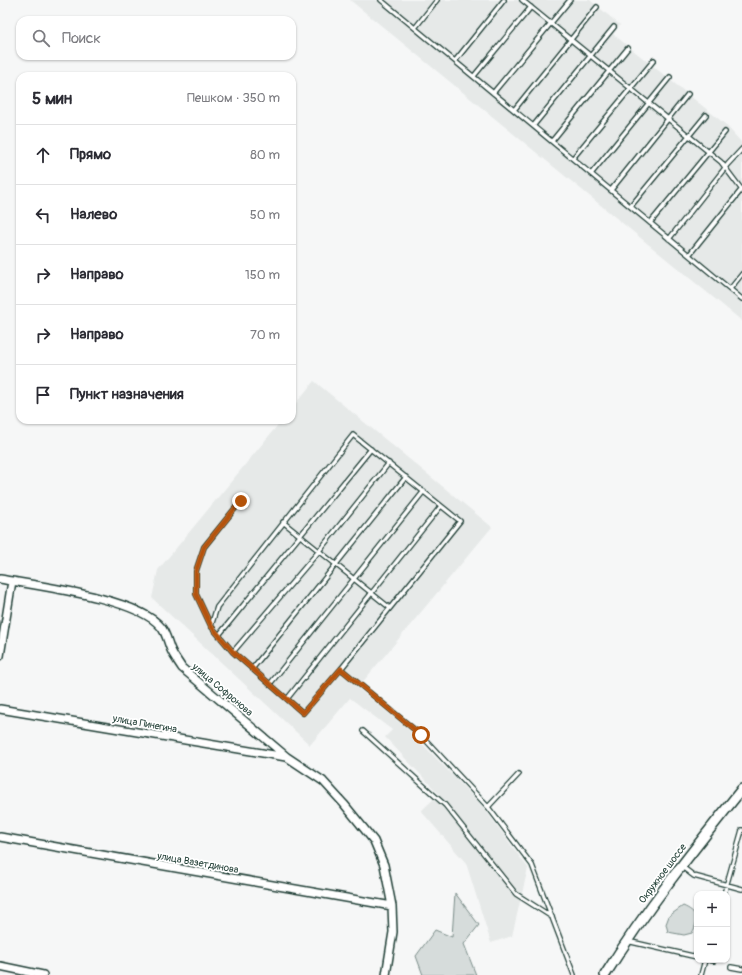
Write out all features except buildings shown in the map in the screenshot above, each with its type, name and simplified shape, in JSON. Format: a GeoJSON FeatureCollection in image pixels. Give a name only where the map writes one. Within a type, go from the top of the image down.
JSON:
{"type":"FeatureCollection","features":[{"type":"Feature","properties":{"kind":"street","name":"улица Софронова"},"geometry":{"type":"LineString","coordinates":[[0,579],[117,602],[137,610],[154,620],[162,628],[172,652],[182,668],[287,757],[323,781],[374,841],[384,865],[392,906],[393,932],[386,975]]}},
{"type":"Feature","properties":{"kind":"street"},"geometry":{"type":"LineString","coordinates":[[0,656],[12,581]]}},
{"type":"Feature","properties":{"kind":"street","name":"улица Пинегина"},"geometry":{"type":"LineString","coordinates":[[0,709],[287,757]]}},
{"type":"Feature","properties":{"kind":"street","name":"Окружное шоссе"},"geometry":{"type":"LineString","coordinates":[[605,975],[626,941],[680,866],[742,789]]}},
{"type":"Feature","properties":{"kind":"street","name":"улица Вазетдинова"},"geometry":{"type":"LineString","coordinates":[[0,837],[392,906]]}},
{"type":"Feature","properties":{"kind":"street"},"geometry":{"type":"LineString","coordinates":[[0,966],[43,975]]}},
{"type":"Feature","properties":{"kind":"lane"},"geometry":{"type":"LineString","coordinates":[[381,0],[742,299]]}},
{"type":"Feature","properties":{"kind":"lane"},"geometry":{"type":"LineString","coordinates":[[415,28],[437,0]]}},
{"type":"Feature","properties":{"kind":"lane"},"geometry":{"type":"LineString","coordinates":[[455,61],[504,0]]}},
{"type":"Feature","properties":{"kind":"lane"},"geometry":{"type":"LineString","coordinates":[[522,0],[708,152],[725,167],[742,190],[689,255]]}},
{"type":"Feature","properties":{"kind":"lane"},"geometry":{"type":"LineString","coordinates":[[494,93],[570,0]]}},
{"type":"Feature","properties":{"kind":"lane"},"geometry":{"type":"LineString","coordinates":[[514,110],[596,7]]}},
{"type":"Feature","properties":{"kind":"lane"},"geometry":{"type":"LineString","coordinates":[[474,76],[531,8]]}},
{"type":"Feature","properties":{"kind":"lane"},"geometry":{"type":"LineString","coordinates":[[534,126],[614,27]]}},
{"type":"Feature","properties":{"kind":"lane"},"geometry":{"type":"LineString","coordinates":[[552,141],[628,48]]}},
{"type":"Feature","properties":{"kind":"lane"},"geometry":{"type":"LineString","coordinates":[[573,158],[654,60]]}},
{"type":"Feature","properties":{"kind":"lane"},"geometry":{"type":"LineString","coordinates":[[591,174],[670,77]]}},
{"type":"Feature","properties":{"kind":"lane"},"geometry":{"type":"LineString","coordinates":[[611,190],[688,94]]}},
{"type":"Feature","properties":{"kind":"lane"},"geometry":{"type":"LineString","coordinates":[[631,206],[706,115]]}},
{"type":"Feature","properties":{"kind":"lane"},"geometry":{"type":"LineString","coordinates":[[650,223],[725,132]]}},
{"type":"Feature","properties":{"kind":"lane"},"geometry":{"type":"LineString","coordinates":[[669,239],[725,167],[742,149]]}},
{"type":"Feature","properties":{"kind":"lane"},"geometry":{"type":"LineString","coordinates":[[730,289],[742,274]]}},
{"type":"Feature","properties":{"kind":"lane"},"geometry":{"type":"LineString","coordinates":[[211,626],[217,607],[353,435],[460,521],[341,669],[303,713],[233,652],[211,626],[196,594],[196,571],[204,547],[241,501]]}},
{"type":"Feature","properties":{"kind":"lane"},"geometry":{"type":"LineString","coordinates":[[219,635],[371,449]]}},
{"type":"Feature","properties":{"kind":"lane"},"geometry":{"type":"LineString","coordinates":[[233,652],[319,551],[389,463]]}},
{"type":"Feature","properties":{"kind":"lane"},"geometry":{"type":"LineString","coordinates":[[252,669],[406,477]]}},
{"type":"Feature","properties":{"kind":"lane"},"geometry":{"type":"LineString","coordinates":[[270,684],[424,491]]}},
{"type":"Feature","properties":{"kind":"lane"},"geometry":{"type":"LineString","coordinates":[[287,699],[441,506]]}},
{"type":"Feature","properties":{"kind":"lane"},"geometry":{"type":"LineString","coordinates":[[283,522],[390,608]]}},
{"type":"Feature","properties":{"kind":"lane"},"geometry":{"type":"LineString","coordinates":[[341,669],[421,735],[488,807],[532,865],[574,975]]}},
{"type":"Feature","properties":{"kind":"lane"},"geometry":{"type":"LineString","coordinates":[[363,731],[445,805],[516,894],[552,917]]}},
{"type":"Feature","properties":{"kind":"lane"},"geometry":{"type":"LineString","coordinates":[[488,807],[519,774]]}},
{"type":"Feature","properties":{"kind":"lane"},"geometry":{"type":"LineString","coordinates":[[725,891],[742,830]]}},
{"type":"Feature","properties":{"kind":"lane"},"geometry":{"type":"LineString","coordinates":[[680,866],[694,876],[742,889]]}},
{"type":"Feature","properties":{"kind":"lane"},"geometry":{"type":"LineString","coordinates":[[626,941],[694,956]]}},
{"type":"Feature","properties":{"kind":"lane"},"geometry":{"type":"LineString","coordinates":[[702,975],[704,963]]}},
{"type":"Feature","properties":{"kind":"lane"},"geometry":{"type":"LineString","coordinates":[[731,966],[742,969]]}},
{"type":"Feature","properties":{"kind":"shaded area"},"geometry":{"type":"Polygon","coordinates":[[[350,0],[590,0],[620,25],[613,34],[725,124],[742,143],[742,321],[350,0]]]}},
{"type":"Feature","properties":{"kind":"shaded area"},"geometry":{"type":"Polygon","coordinates":[[[314,381],[492,527],[361,684],[359,689],[407,728],[484,808],[528,868],[512,936],[491,943],[466,863],[421,811],[439,794],[385,737],[392,730],[350,698],[310,745],[152,598],[158,570],[279,424],[296,424],[296,403],[314,381]]]}},
{"type":"Feature","properties":{"kind":"shaded area"},"geometry":{"type":"Polygon","coordinates":[[[455,893],[479,925],[464,944],[476,975],[423,975],[416,956],[435,930],[452,937],[455,893]]]}},
{"type":"Feature","properties":{"kind":"shaded area"},"geometry":{"type":"Polygon","coordinates":[[[683,906],[688,908],[694,913],[694,928],[692,933],[684,935],[668,932],[666,924],[669,916],[683,906]]]}},
{"type":"Feature","properties":{"kind":"route"},"geometry":{"type":"LineString","coordinates":[[241,501],[204,547],[196,571],[196,594],[211,626],[233,652],[303,713],[341,669],[421,735]]}}]}
